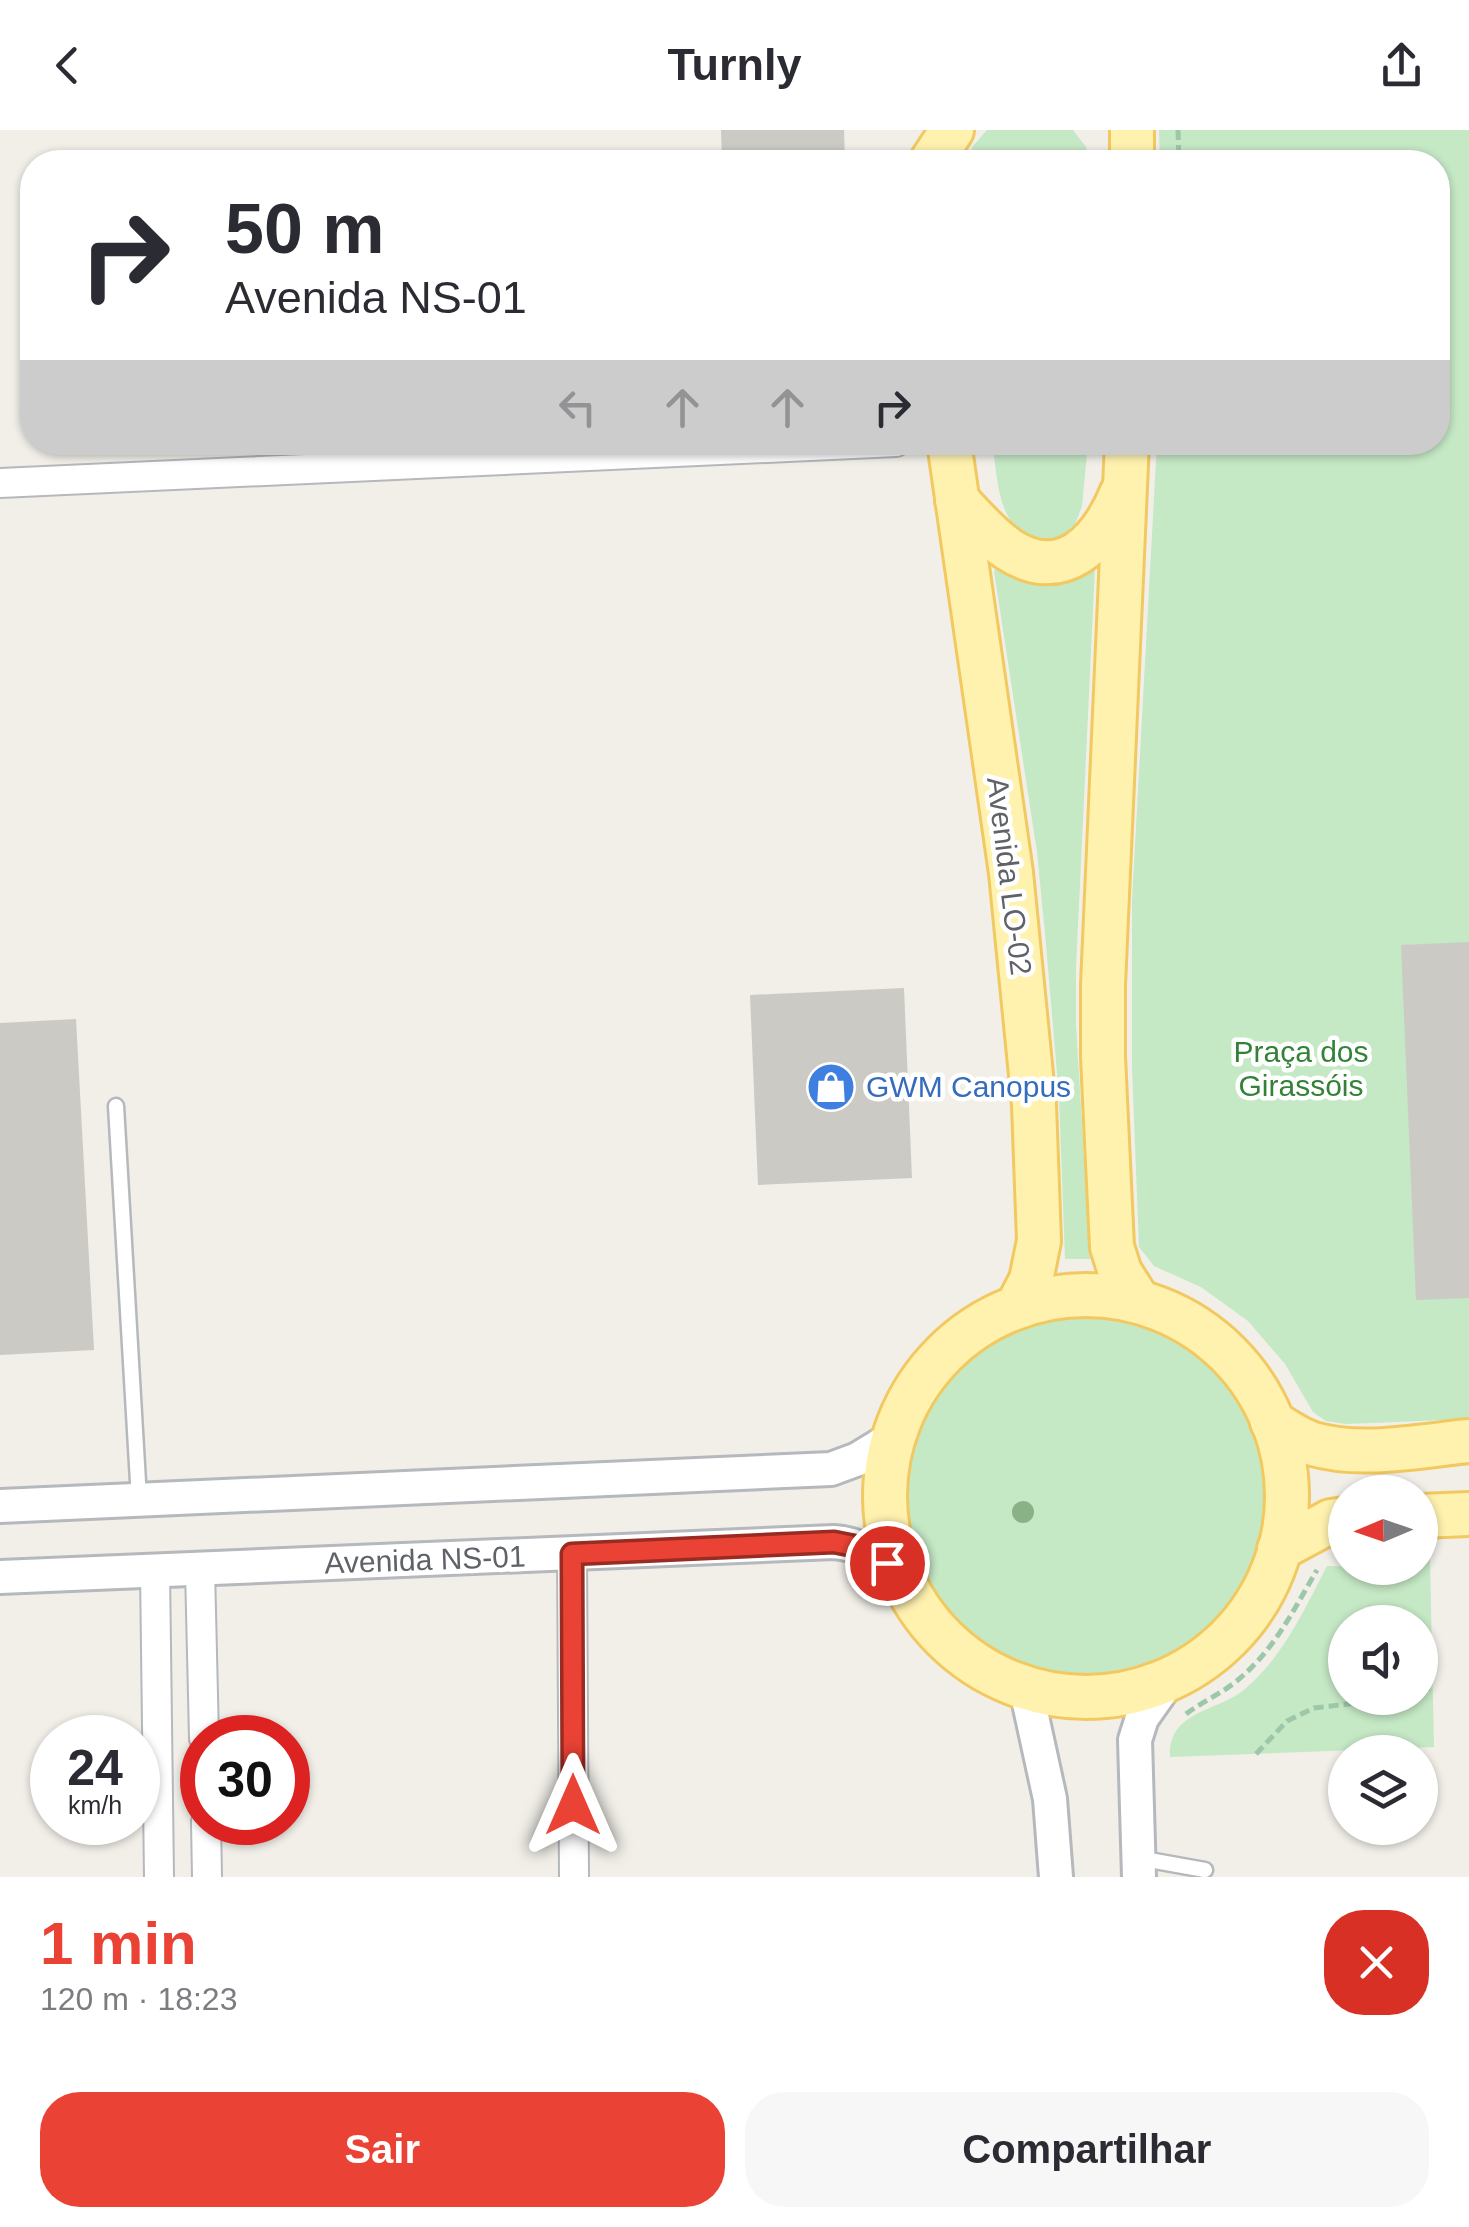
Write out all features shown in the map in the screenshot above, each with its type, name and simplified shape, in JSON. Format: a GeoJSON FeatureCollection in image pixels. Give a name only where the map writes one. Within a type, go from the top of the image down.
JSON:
{"type":"FeatureCollection","features":[{"type":"Feature","properties":{"kind":"main road","name":"Avenida LO-02"},"geometry":{"type":"LineString","coordinates":[[951,455],[1011,873],[1034,1105],[1039,1242],[1031,1280],[1016,1307]]}},
{"type":"Feature","properties":{"kind":"main road"},"geometry":{"type":"LineString","coordinates":[[958,500],[1006,548],[1026,559],[1052,561],[1097,540],[1127,463]]}},
{"type":"Feature","properties":{"kind":"main road"},"geometry":{"type":"LineString","coordinates":[[1127,463],[1105,904],[1103,1057],[1112,1250],[1123,1278],[1139,1302]]}},
{"type":"Feature","properties":{"kind":"main road","name":"Avenida NS-01"},"geometry":{"type":"LineString","coordinates":[[1068,1295],[1101,1295],[1139,1302],[1177,1316],[1223,1349],[1254,1386],[1272,1422],[1286,1477],[1279,1549],[1261,1594],[1238,1627],[1203,1660],[1168,1681],[1138,1692],[1098,1698],[1026,1689],[986,1672],[954,1648],[919,1609],[890,1542],[886,1483],[894,1437],[912,1394],[936,1362],[964,1336],[1016,1307],[1068,1295]]}},
{"type":"Feature","properties":{"kind":"main road"},"geometry":{"type":"LineString","coordinates":[[1272,1422],[1302,1440],[1336,1449],[1469,1441]]}},
{"type":"Feature","properties":{"kind":"main road"},"geometry":{"type":"LineString","coordinates":[[1438,1515],[1469,1514]]}},
{"type":"Feature","properties":{"kind":"main road"},"geometry":{"type":"LineString","coordinates":[[1279,1549],[1328,1523]]}},
{"type":"Feature","properties":{"kind":"street"},"geometry":{"type":"LineString","coordinates":[[0,482],[605,455]]}},
{"type":"Feature","properties":{"kind":"street"},"geometry":{"type":"LineString","coordinates":[[0,1506],[831,1469],[858,1459],[894,1437]]}},
{"type":"Feature","properties":{"kind":"street","name":"Avenida NS-01"},"geometry":{"type":"LineString","coordinates":[[0,1577],[840,1542],[876,1554],[901,1574]]}},
{"type":"Feature","properties":{"kind":"street"},"geometry":{"type":"LineString","coordinates":[[572,1554],[574,1877]]}},
{"type":"Feature","properties":{"kind":"street"},"geometry":{"type":"LineString","coordinates":[[200,1569],[203,1715]]}},
{"type":"Feature","properties":{"kind":"street"},"geometry":{"type":"LineString","coordinates":[[155,1570],[159,1877]]}},
{"type":"Feature","properties":{"kind":"street"},"geometry":{"type":"LineString","coordinates":[[1139,1868],[1135,1740],[1142,1718],[1168,1681]]}},
{"type":"Feature","properties":{"kind":"street"},"geometry":{"type":"LineString","coordinates":[[1026,1689],[1050,1799],[1053,1876]]}},
{"type":"Feature","properties":{"kind":"street"},"geometry":{"type":"LineString","coordinates":[[206,1845],[206,1877]]}},
{"type":"Feature","properties":{"kind":"lane"},"geometry":{"type":"LineString","coordinates":[[116,1106],[139,1500]]}},
{"type":"Feature","properties":{"kind":"lane"},"geometry":{"type":"LineString","coordinates":[[1139,1868],[1205,1870]]}},
{"type":"Feature","properties":{"kind":"path"},"geometry":{"type":"LineString","coordinates":[[1175,1722],[1236,1682],[1258,1661],[1285,1626],[1321,1563]]}},
{"type":"Feature","properties":{"kind":"path"},"geometry":{"type":"LineString","coordinates":[[1256,1754],[1287,1720],[1328,1706]]}},
{"type":"Feature","properties":{"kind":"green space"},"geometry":{"type":"Polygon","coordinates":[[[987,130],[1073,130],[1087,150],[972,150],[987,130]]]}},
{"type":"Feature","properties":{"kind":"green space","name":"Praça dos Girassóis"},"geometry":{"type":"Polygon","coordinates":[[[1159,130],[1469,130],[1469,1419],[1346,1424],[1326,1421],[1313,1412],[1285,1364],[1248,1321],[1201,1287],[1154,1266],[1139,1247],[1132,1067],[1132,901],[1156,455],[1450,455],[1450,150],[1160,150],[1159,130]]]}},
{"type":"Feature","properties":{"kind":"green space"},"geometry":{"type":"Polygon","coordinates":[[[994,455],[1087,455],[1082,506],[1073,530],[1057,539],[1046,542],[1028,537],[1010,519],[1000,496],[994,455]]]}},
{"type":"Feature","properties":{"kind":"green space"},"geometry":{"type":"Polygon","coordinates":[[[1095,567],[1076,967],[1090,1259],[1065,1259],[1059,1096],[1037,852],[994,571],[997,568],[1023,581],[1047,586],[1071,581],[1095,567]]]}},
{"type":"Feature","properties":{"kind":"green space"},"geometry":{"type":"Polygon","coordinates":[[[1068,1315],[1104,1315],[1139,1322],[1172,1336],[1201,1356],[1226,1381],[1246,1410],[1260,1443],[1267,1496],[1260,1549],[1246,1582],[1226,1611],[1201,1636],[1172,1656],[1139,1670],[1104,1677],[1068,1677],[1033,1670],[1000,1656],[971,1636],[946,1611],[926,1582],[912,1549],[905,1514],[905,1478],[912,1443],[926,1410],[946,1381],[971,1356],[1000,1336],[1033,1322],[1068,1315]]]}},
{"type":"Feature","properties":{"kind":"green space"},"geometry":{"type":"Polygon","coordinates":[[[1327,1566],[1328,1585],[1431,1585],[1431,1605],[1328,1605],[1328,1715],[1433,1715],[1434,1735],[1328,1735],[1328,1751],[1170,1757],[1177,1730],[1186,1721],[1234,1697],[1271,1662],[1292,1632],[1327,1566]]]}},
{"type":"Feature","properties":{"kind":"building"},"geometry":{"type":"Polygon","coordinates":[[[721,130],[844,130],[845,150],[722,150],[721,130]]]}},
{"type":"Feature","properties":{"kind":"building"},"geometry":{"type":"Polygon","coordinates":[[[1469,942],[1469,1298],[1416,1300],[1401,945],[1469,942]]]}},
{"type":"Feature","properties":{"kind":"building","name":"GWM Canopus"},"geometry":{"type":"Polygon","coordinates":[[[904,988],[912,1178],[758,1185],[750,995],[904,988]]]}},
{"type":"Feature","properties":{"kind":"building"},"geometry":{"type":"Polygon","coordinates":[[[76,1019],[94,1350],[0,1355],[0,1023],[76,1019]]]}},
{"type":"Feature","properties":{"kind":"place","name":"GWM Canopus"},"geometry":{"type":"Point","coordinates":[831,1087]}},
{"type":"Feature","properties":{"kind":"route"},"geometry":{"type":"LineString","coordinates":[[573,1805],[572,1554],[834,1542],[859,1547],[887,1563]]}}]}
